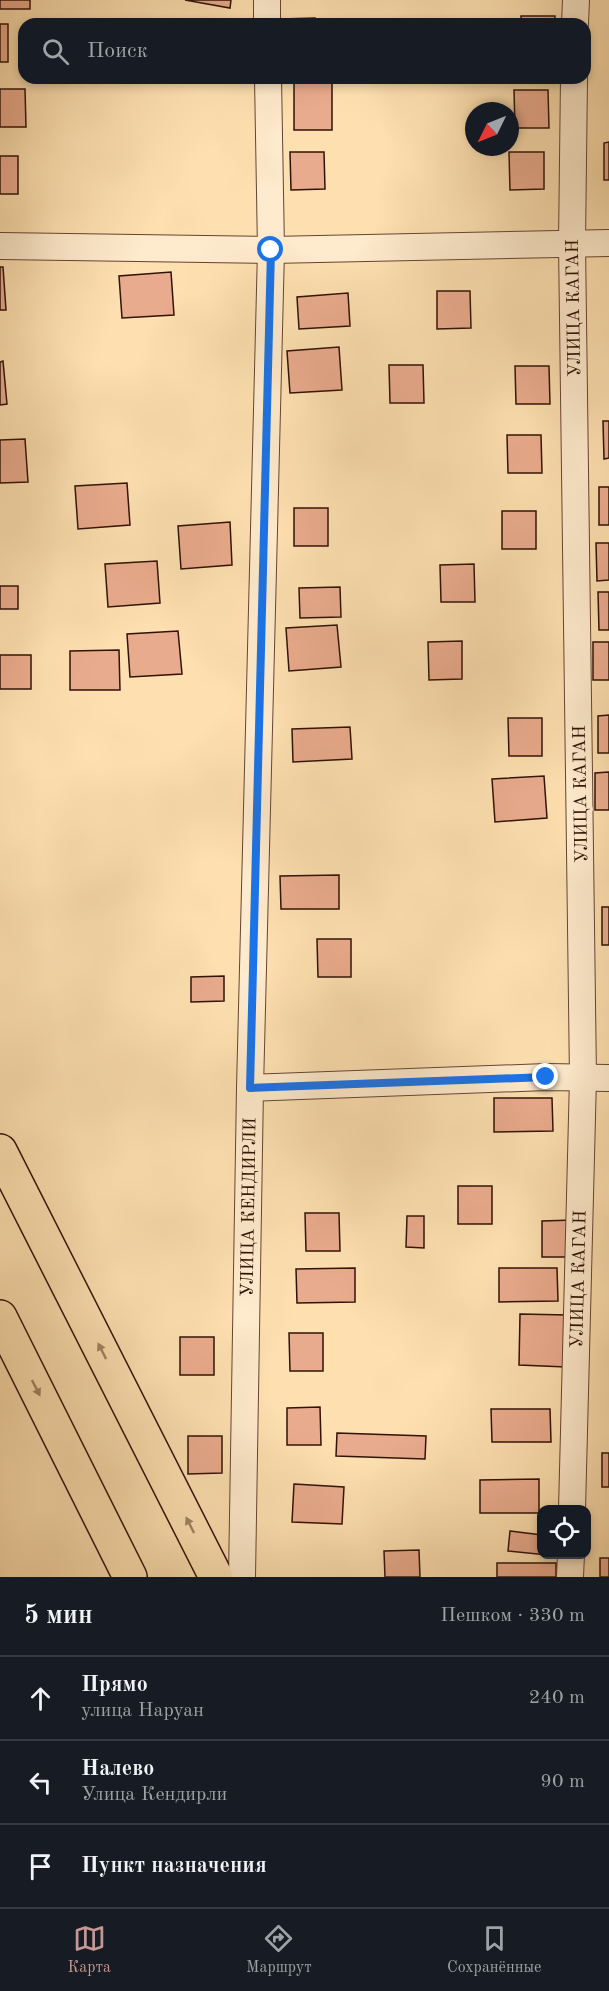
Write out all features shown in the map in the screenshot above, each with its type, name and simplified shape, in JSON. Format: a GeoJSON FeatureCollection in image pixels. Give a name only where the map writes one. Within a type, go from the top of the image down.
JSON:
{"type":"FeatureCollection","features":[{"type":"Feature","properties":{"kind":"main road"},"geometry":{"type":"LineString","coordinates":[[0,1151],[216,1577]]}},
{"type":"Feature","properties":{"kind":"main road"},"geometry":{"type":"LineString","coordinates":[[0,1317],[8,1352],[130,1577]]}},
{"type":"Feature","properties":{"kind":"street"},"geometry":{"type":"LineString","coordinates":[[267,0],[267,18]]}},
{"type":"Feature","properties":{"kind":"street"},"geometry":{"type":"LineString","coordinates":[[575,18],[576,0]]}},
{"type":"Feature","properties":{"kind":"street","name":"УЛИЦА КЕНДИРЛИ"},"geometry":{"type":"LineString","coordinates":[[242,1577],[250,1088],[271,250],[268,84]]}},
{"type":"Feature","properties":{"kind":"street","name":"УЛИЦА КАГАН"},"geometry":{"type":"LineString","coordinates":[[572,1505],[583,1078],[572,243],[574,84]]}},
{"type":"Feature","properties":{"kind":"street"},"geometry":{"type":"LineString","coordinates":[[0,246],[271,250],[609,243]]}},
{"type":"Feature","properties":{"kind":"street"},"geometry":{"type":"LineString","coordinates":[[250,1088],[534,1078],[609,1078]]}},
{"type":"Feature","properties":{"kind":"street"},"geometry":{"type":"LineString","coordinates":[[570,1577],[571,1559]]}},
{"type":"Feature","properties":{"kind":"building"},"geometry":{"type":"Polygon","coordinates":[[[0,0],[30,0],[30,9],[0,9],[0,0]]]}},
{"type":"Feature","properties":{"kind":"building"},"geometry":{"type":"Polygon","coordinates":[[[185,0],[231,0],[230,8],[185,0]]]}},
{"type":"Feature","properties":{"kind":"building"},"geometry":{"type":"Polygon","coordinates":[[[521,16],[555,16],[555,18],[521,18],[521,16]]]}},
{"type":"Feature","properties":{"kind":"building"},"geometry":{"type":"Polygon","coordinates":[[[0,24],[8,24],[8,62],[0,62],[0,24]]]}},
{"type":"Feature","properties":{"kind":"building"},"geometry":{"type":"Polygon","coordinates":[[[294,84],[332,84],[332,130],[294,130],[294,84]]]}},
{"type":"Feature","properties":{"kind":"building"},"geometry":{"type":"Polygon","coordinates":[[[0,89],[25,89],[26,127],[0,127],[0,89]]]}},
{"type":"Feature","properties":{"kind":"building"},"geometry":{"type":"Polygon","coordinates":[[[514,90],[548,90],[549,128],[519,128],[519,102],[514,102],[514,90]]]}},
{"type":"Feature","properties":{"kind":"building"},"geometry":{"type":"Polygon","coordinates":[[[609,142],[609,180],[604,180],[604,143],[609,142]]]}},
{"type":"Feature","properties":{"kind":"building"},"geometry":{"type":"Polygon","coordinates":[[[290,152],[324,152],[325,189],[291,190],[290,152]]]}},
{"type":"Feature","properties":{"kind":"building"},"geometry":{"type":"Polygon","coordinates":[[[519,152],[544,152],[544,189],[510,190],[509,156],[519,156],[519,152]]]}},
{"type":"Feature","properties":{"kind":"building"},"geometry":{"type":"Polygon","coordinates":[[[0,156],[18,156],[18,194],[0,194],[0,156]]]}},
{"type":"Feature","properties":{"kind":"building"},"geometry":{"type":"Polygon","coordinates":[[[0,267],[3,267],[6,310],[0,310],[0,267]]]}},
{"type":"Feature","properties":{"kind":"building"},"geometry":{"type":"Polygon","coordinates":[[[171,272],[174,315],[122,318],[119,276],[171,272]]]}},
{"type":"Feature","properties":{"kind":"building"},"geometry":{"type":"Polygon","coordinates":[[[437,291],[470,291],[471,328],[437,329],[437,291]]]}},
{"type":"Feature","properties":{"kind":"building"},"geometry":{"type":"Polygon","coordinates":[[[348,293],[350,326],[299,329],[297,297],[348,293]]]}},
{"type":"Feature","properties":{"kind":"building"},"geometry":{"type":"Polygon","coordinates":[[[339,347],[342,390],[290,393],[287,351],[339,347]]]}},
{"type":"Feature","properties":{"kind":"building"},"geometry":{"type":"Polygon","coordinates":[[[3,361],[7,404],[0,405],[0,362],[3,361]]]}},
{"type":"Feature","properties":{"kind":"building"},"geometry":{"type":"Polygon","coordinates":[[[389,365],[423,365],[424,403],[390,403],[389,365]]]}},
{"type":"Feature","properties":{"kind":"building"},"geometry":{"type":"Polygon","coordinates":[[[515,366],[549,366],[550,404],[516,404],[515,366]]]}},
{"type":"Feature","properties":{"kind":"building"},"geometry":{"type":"Polygon","coordinates":[[[603,421],[609,421],[609,458],[604,459],[603,421]]]}},
{"type":"Feature","properties":{"kind":"building"},"geometry":{"type":"Polygon","coordinates":[[[507,435],[541,435],[542,473],[508,473],[507,435]]]}},
{"type":"Feature","properties":{"kind":"building"},"geometry":{"type":"Polygon","coordinates":[[[25,439],[28,482],[0,483],[0,440],[25,439]]]}},
{"type":"Feature","properties":{"kind":"building"},"geometry":{"type":"Polygon","coordinates":[[[127,483],[130,525],[78,529],[75,486],[127,483]]]}},
{"type":"Feature","properties":{"kind":"building"},"geometry":{"type":"Polygon","coordinates":[[[599,487],[609,487],[609,525],[599,525],[599,487]]]}},
{"type":"Feature","properties":{"kind":"building"},"geometry":{"type":"Polygon","coordinates":[[[294,508],[328,508],[328,546],[294,546],[294,508]]]}},
{"type":"Feature","properties":{"kind":"building"},"geometry":{"type":"Polygon","coordinates":[[[502,511],[536,511],[536,549],[502,549],[502,511]]]}},
{"type":"Feature","properties":{"kind":"building"},"geometry":{"type":"Polygon","coordinates":[[[230,522],[232,565],[181,569],[178,526],[230,522]]]}},
{"type":"Feature","properties":{"kind":"building"},"geometry":{"type":"Polygon","coordinates":[[[596,543],[609,543],[609,580],[597,581],[596,543]]]}},
{"type":"Feature","properties":{"kind":"building"},"geometry":{"type":"Polygon","coordinates":[[[157,561],[160,603],[108,607],[105,564],[157,561]]]}},
{"type":"Feature","properties":{"kind":"building"},"geometry":{"type":"Polygon","coordinates":[[[474,564],[475,602],[441,602],[440,565],[474,564]]]}},
{"type":"Feature","properties":{"kind":"building"},"geometry":{"type":"Polygon","coordinates":[[[0,586],[18,586],[18,609],[0,609],[0,586]]]}},
{"type":"Feature","properties":{"kind":"building"},"geometry":{"type":"Polygon","coordinates":[[[340,587],[341,617],[300,618],[299,588],[340,587]]]}},
{"type":"Feature","properties":{"kind":"building"},"geometry":{"type":"Polygon","coordinates":[[[598,592],[609,592],[609,630],[599,630],[598,592]]]}},
{"type":"Feature","properties":{"kind":"building"},"geometry":{"type":"Polygon","coordinates":[[[337,625],[341,667],[289,671],[286,628],[337,625]]]}},
{"type":"Feature","properties":{"kind":"building"},"geometry":{"type":"Polygon","coordinates":[[[178,631],[182,674],[130,677],[127,634],[178,631]]]}},
{"type":"Feature","properties":{"kind":"building"},"geometry":{"type":"Polygon","coordinates":[[[462,641],[462,679],[429,680],[428,642],[462,641]]]}},
{"type":"Feature","properties":{"kind":"building"},"geometry":{"type":"Polygon","coordinates":[[[593,642],[609,642],[609,680],[593,680],[593,642]]]}},
{"type":"Feature","properties":{"kind":"building"},"geometry":{"type":"Polygon","coordinates":[[[119,650],[120,690],[70,690],[70,651],[119,650]]]}},
{"type":"Feature","properties":{"kind":"building"},"geometry":{"type":"Polygon","coordinates":[[[0,655],[31,655],[31,689],[0,689],[0,655]]]}},
{"type":"Feature","properties":{"kind":"building"},"geometry":{"type":"Polygon","coordinates":[[[609,715],[609,753],[598,753],[598,716],[609,715]]]}},
{"type":"Feature","properties":{"kind":"building"},"geometry":{"type":"Polygon","coordinates":[[[508,718],[542,718],[542,756],[509,756],[508,718]]]}},
{"type":"Feature","properties":{"kind":"building"},"geometry":{"type":"Polygon","coordinates":[[[350,727],[352,759],[293,762],[292,729],[350,727]]]}},
{"type":"Feature","properties":{"kind":"building"},"geometry":{"type":"Polygon","coordinates":[[[609,772],[609,810],[595,810],[595,773],[609,772]]]}},
{"type":"Feature","properties":{"kind":"building"},"geometry":{"type":"Polygon","coordinates":[[[544,776],[547,818],[495,822],[492,779],[544,776]]]}},
{"type":"Feature","properties":{"kind":"building"},"geometry":{"type":"Polygon","coordinates":[[[339,875],[339,909],[281,909],[280,876],[339,875]]]}},
{"type":"Feature","properties":{"kind":"building"},"geometry":{"type":"Polygon","coordinates":[[[602,907],[609,907],[609,945],[602,945],[602,907]]]}},
{"type":"Feature","properties":{"kind":"building"},"geometry":{"type":"Polygon","coordinates":[[[317,939],[351,939],[351,977],[318,977],[317,939]]]}},
{"type":"Feature","properties":{"kind":"building"},"geometry":{"type":"Polygon","coordinates":[[[224,976],[224,1001],[191,1002],[191,977],[224,976]]]}},
{"type":"Feature","properties":{"kind":"building"},"geometry":{"type":"Polygon","coordinates":[[[494,1098],[552,1098],[553,1131],[494,1132],[494,1098]]]}},
{"type":"Feature","properties":{"kind":"building"},"geometry":{"type":"Polygon","coordinates":[[[458,1186],[492,1186],[492,1224],[458,1224],[458,1186]]]}},
{"type":"Feature","properties":{"kind":"building"},"geometry":{"type":"Polygon","coordinates":[[[305,1213],[339,1213],[340,1251],[306,1251],[305,1213]]]}},
{"type":"Feature","properties":{"kind":"building"},"geometry":{"type":"Polygon","coordinates":[[[407,1216],[424,1216],[424,1248],[406,1247],[407,1216]]]}},
{"type":"Feature","properties":{"kind":"building"},"geometry":{"type":"Polygon","coordinates":[[[573,1220],[573,1257],[542,1257],[542,1221],[573,1220]]]}},
{"type":"Feature","properties":{"kind":"building"},"geometry":{"type":"Polygon","coordinates":[[[355,1268],[355,1302],[297,1303],[296,1269],[355,1268]]]}},
{"type":"Feature","properties":{"kind":"building"},"geometry":{"type":"Polygon","coordinates":[[[499,1268],[557,1268],[558,1301],[499,1302],[499,1268]]]}},
{"type":"Feature","properties":{"kind":"building"},"geometry":{"type":"Polygon","coordinates":[[[520,1314],[568,1315],[566,1367],[519,1365],[520,1314]]]}},
{"type":"Feature","properties":{"kind":"building"},"geometry":{"type":"Polygon","coordinates":[[[289,1333],[323,1333],[323,1371],[290,1371],[289,1333]]]}},
{"type":"Feature","properties":{"kind":"building"},"geometry":{"type":"Polygon","coordinates":[[[180,1337],[214,1337],[214,1375],[180,1375],[180,1337]]]}},
{"type":"Feature","properties":{"kind":"building"},"geometry":{"type":"Polygon","coordinates":[[[320,1407],[321,1445],[287,1445],[287,1408],[320,1407]]]}},
{"type":"Feature","properties":{"kind":"building"},"geometry":{"type":"Polygon","coordinates":[[[491,1409],[550,1409],[551,1442],[492,1442],[491,1409]]]}},
{"type":"Feature","properties":{"kind":"building"},"geometry":{"type":"Polygon","coordinates":[[[337,1433],[426,1436],[425,1459],[336,1456],[337,1433]]]}},
{"type":"Feature","properties":{"kind":"building"},"geometry":{"type":"Polygon","coordinates":[[[188,1436],[222,1436],[222,1473],[188,1474],[188,1436]]]}},
{"type":"Feature","properties":{"kind":"building"},"geometry":{"type":"Polygon","coordinates":[[[602,1453],[609,1453],[609,1487],[602,1487],[602,1453]]]}},
{"type":"Feature","properties":{"kind":"building"},"geometry":{"type":"Polygon","coordinates":[[[539,1479],[537,1513],[480,1513],[480,1480],[539,1479]]]}},
{"type":"Feature","properties":{"kind":"building"},"geometry":{"type":"Polygon","coordinates":[[[294,1484],[344,1487],[342,1524],[292,1522],[294,1484]]]}},
{"type":"Feature","properties":{"kind":"building"},"geometry":{"type":"Polygon","coordinates":[[[510,1531],[537,1534],[537,1554],[508,1551],[510,1531]]]}},
{"type":"Feature","properties":{"kind":"building"},"geometry":{"type":"Polygon","coordinates":[[[419,1550],[420,1577],[385,1577],[384,1551],[419,1550]]]}},
{"type":"Feature","properties":{"kind":"building"},"geometry":{"type":"Polygon","coordinates":[[[600,1558],[609,1558],[609,1577],[600,1577],[600,1558]]]}},
{"type":"Feature","properties":{"kind":"building"},"geometry":{"type":"Polygon","coordinates":[[[497,1563],[556,1563],[556,1577],[497,1577],[497,1563]]]}},
{"type":"Feature","properties":{"kind":"route"},"geometry":{"type":"LineString","coordinates":[[271,250],[250,1088],[546,1077]]}}]}
